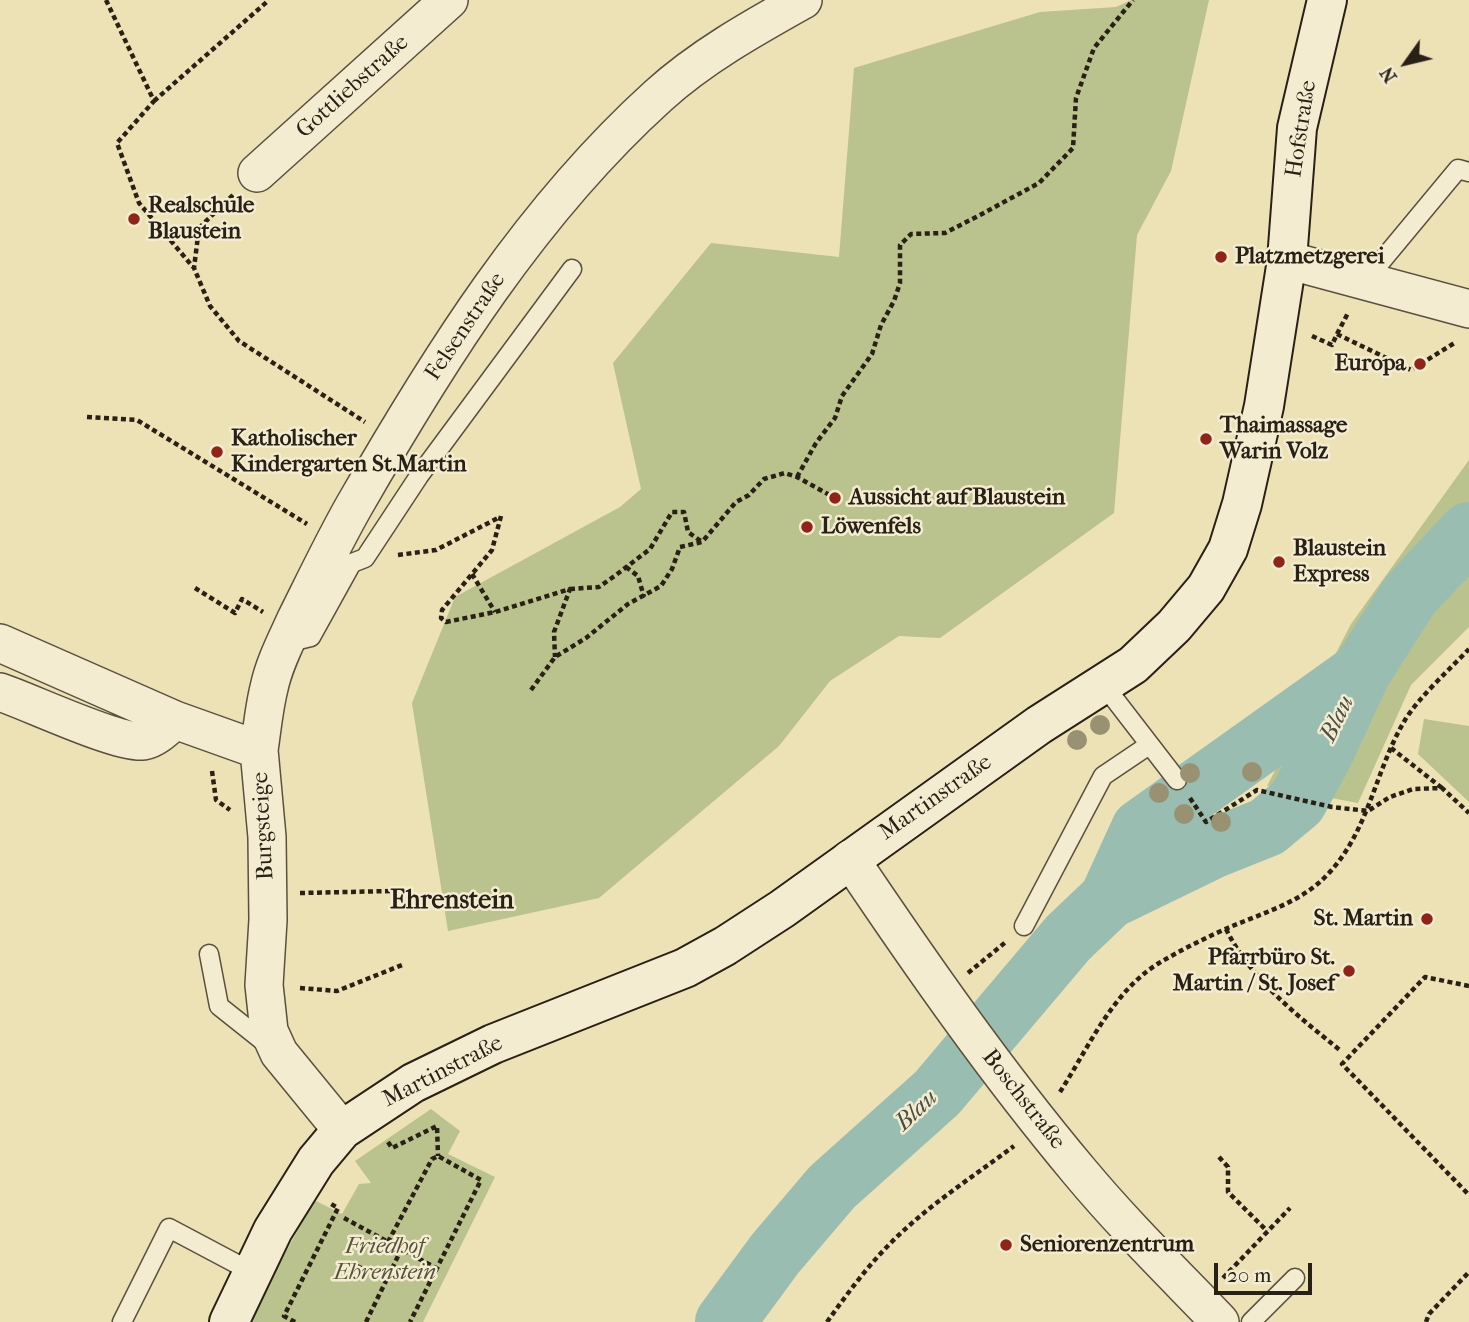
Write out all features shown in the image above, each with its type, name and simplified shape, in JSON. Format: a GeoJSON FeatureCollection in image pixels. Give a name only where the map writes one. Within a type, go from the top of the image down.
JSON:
{"type":"FeatureCollection","features":[{"type":"Feature","properties":{"kind":"street","name":"Gottliebstraße"},"geometry":{"type":"LineString","coordinates":[[257,173],[449,0]]}},
{"type":"Feature","properties":{"kind":"street","name":"Felsenstraße"},"geometry":{"type":"LineString","coordinates":[[259,750],[269,687],[285,643],[350,550],[392,439],[500,274],[557,200],[608,143],[660,94],[732,40],[803,0]]}},
{"type":"Feature","properties":{"kind":"street","name":"Hofstraße"},"geometry":{"type":"LineString","coordinates":[[1287,260],[1297,128],[1326,0]]}},
{"type":"Feature","properties":{"kind":"street"},"geometry":{"type":"LineString","coordinates":[[1287,260],[1365,281],[1464,325]]}},
{"type":"Feature","properties":{"kind":"street","name":"Martinstraße"},"geometry":{"type":"LineString","coordinates":[[229,1322],[274,1230],[316,1161],[342,1130],[413,1083],[493,1044],[685,968],[725,946],[1039,725],[1133,664],[1174,626],[1206,588],[1228,549],[1242,504],[1264,406],[1287,260]]}},
{"type":"Feature","properties":{"kind":"street","name":"Burgsteige"},"geometry":{"type":"LineString","coordinates":[[0,643],[175,720],[259,750],[267,837],[268,920],[264,985],[270,1031],[279,1053],[342,1130]]}},
{"type":"Feature","properties":{"kind":"street"},"geometry":{"type":"LineString","coordinates":[[0,692],[122,738],[144,741],[161,733],[175,720]]}},
{"type":"Feature","properties":{"kind":"street","name":"Boschstraße"},"geometry":{"type":"LineString","coordinates":[[850,859],[953,1010],[1030,1111],[1126,1226],[1210,1312]]}},
{"type":"Feature","properties":{"kind":"lane"},"geometry":{"type":"LineString","coordinates":[[1365,281],[1458,169],[1469,172]]}},
{"type":"Feature","properties":{"kind":"lane"},"geometry":{"type":"LineString","coordinates":[[350,550],[419,476],[572,269]]}},
{"type":"Feature","properties":{"kind":"lane"},"geometry":{"type":"LineString","coordinates":[[1103,684],[1177,780]]}},
{"type":"Feature","properties":{"kind":"lane"},"geometry":{"type":"LineString","coordinates":[[1024,926],[1102,776],[1149,745]]}},
{"type":"Feature","properties":{"kind":"lane","name":"Burgsteige"},"geometry":{"type":"LineString","coordinates":[[209,954],[219,1006],[279,1053]]}},
{"type":"Feature","properties":{"kind":"lane"},"geometry":{"type":"LineString","coordinates":[[122,1322],[169,1228],[252,1272]]}},
{"type":"Feature","properties":{"kind":"lane"},"geometry":{"type":"LineString","coordinates":[[1251,1322],[1295,1278]]}},
{"type":"Feature","properties":{"kind":"path"},"geometry":{"type":"LineString","coordinates":[[106,0],[154,102]]}},
{"type":"Feature","properties":{"kind":"path"},"geometry":{"type":"LineString","coordinates":[[269,0],[154,102],[117,144],[139,203],[194,268],[210,306],[239,341],[392,439]]}},
{"type":"Feature","properties":{"kind":"path"},"geometry":{"type":"LineString","coordinates":[[797,477],[816,443],[835,418],[842,396],[872,354],[881,325],[900,283],[900,245],[911,234],[945,233],[1039,183],[1073,148],[1076,98],[1094,48],[1133,0]]}},
{"type":"Feature","properties":{"kind":"path"},"geometry":{"type":"LineString","coordinates":[[194,268],[199,228],[257,173]]}},
{"type":"Feature","properties":{"kind":"path"},"geometry":{"type":"LineString","coordinates":[[1332,345],[1337,334],[1411,370],[1464,325]]}},
{"type":"Feature","properties":{"kind":"path"},"geometry":{"type":"LineString","coordinates":[[88,417],[137,420],[350,550],[436,550],[501,516],[492,550],[442,610],[441,618],[446,622],[495,612],[570,589],[599,587],[650,549],[672,512],[684,512],[688,532],[702,542]]}},
{"type":"Feature","properties":{"kind":"path"},"geometry":{"type":"LineString","coordinates":[[531,690],[555,657],[586,638],[628,604],[661,586],[672,569],[680,547],[702,542],[736,502],[749,495],[764,479],[785,473],[835,498]]}},
{"type":"Feature","properties":{"kind":"path"},"geometry":{"type":"LineString","coordinates":[[626,568],[639,576],[644,597]]}},
{"type":"Feature","properties":{"kind":"path"},"geometry":{"type":"LineString","coordinates":[[472,574],[495,612]]}},
{"type":"Feature","properties":{"kind":"path"},"geometry":{"type":"LineString","coordinates":[[195,588],[235,612],[242,599]]}},
{"type":"Feature","properties":{"kind":"path"},"geometry":{"type":"LineString","coordinates":[[555,657],[554,632],[570,589]]}},
{"type":"Feature","properties":{"kind":"path"},"geometry":{"type":"LineString","coordinates":[[827,1322],[854,1284],[885,1248],[920,1217],[1018,1143],[1030,1111],[1132,985],[1158,964],[1226,929],[1288,902],[1327,876],[1345,853],[1368,811],[1379,777],[1406,718],[1469,649]]}},
{"type":"Feature","properties":{"kind":"path"},"geometry":{"type":"LineString","coordinates":[[1391,748],[1469,813]]}},
{"type":"Feature","properties":{"kind":"path"},"geometry":{"type":"LineString","coordinates":[[1193,802],[1206,821],[1257,790],[1332,807],[1368,811],[1390,797],[1413,789],[1442,788]]}},
{"type":"Feature","properties":{"kind":"path"},"geometry":{"type":"LineString","coordinates":[[292,893],[393,891]]}},
{"type":"Feature","properties":{"kind":"path"},"geometry":{"type":"LineString","coordinates":[[978,966],[1024,926]]}},
{"type":"Feature","properties":{"kind":"path"},"geometry":{"type":"LineString","coordinates":[[1226,929],[1236,950],[1256,974],[1290,1009],[1341,1051]]}},
{"type":"Feature","properties":{"kind":"path"},"geometry":{"type":"LineString","coordinates":[[308,988],[337,991],[402,965]]}},
{"type":"Feature","properties":{"kind":"path"},"geometry":{"type":"LineString","coordinates":[[1469,986],[1424,977],[1342,1064],[1469,1195]]}},
{"type":"Feature","properties":{"kind":"path"},"geometry":{"type":"LineString","coordinates":[[387,1140],[392,1148],[437,1126],[438,1156]]}},
{"type":"Feature","properties":{"kind":"path"},"geometry":{"type":"LineString","coordinates":[[388,1242],[432,1159],[438,1156]]}},
{"type":"Feature","properties":{"kind":"path"},"geometry":{"type":"LineString","coordinates":[[410,1322],[481,1180],[438,1156]]}},
{"type":"Feature","properties":{"kind":"path"},"geometry":{"type":"LineString","coordinates":[[1219,1157],[1228,1167],[1228,1192],[1267,1231]]}},
{"type":"Feature","properties":{"kind":"path"},"geometry":{"type":"LineString","coordinates":[[1210,1312],[1267,1231],[1290,1208]]}},
{"type":"Feature","properties":{"kind":"path"},"geometry":{"type":"LineString","coordinates":[[295,1322],[284,1316],[336,1211]]}},
{"type":"Feature","properties":{"kind":"path"},"geometry":{"type":"LineString","coordinates":[[344,1219],[436,1268]]}},
{"type":"Feature","properties":{"kind":"path"},"geometry":{"type":"LineString","coordinates":[[366,1322],[401,1250]]}},
{"type":"Feature","properties":{"kind":"path"},"geometry":{"type":"LineString","coordinates":[[357,1266],[386,1280]]}},
{"type":"Feature","properties":{"kind":"path"},"geometry":{"type":"LineString","coordinates":[[1426,1322],[1429,1314],[1469,1272]]}},
{"type":"Feature","properties":{"kind":"green space"},"geometry":{"type":"Polygon","coordinates":[[[1131,0],[1209,0],[1171,171],[1137,235],[1114,513],[940,638],[899,636],[830,681],[779,746],[599,898],[448,931],[412,703],[455,597],[620,507],[641,489],[613,363],[711,243],[839,257],[854,68],[1040,12],[1116,7],[1131,0]]]}},
{"type":"Feature","properties":{"kind":"green space"},"geometry":{"type":"Polygon","coordinates":[[[1469,460],[1469,627],[1411,685],[1358,803],[1267,786],[1351,624],[1469,460]]]}},
{"type":"Feature","properties":{"kind":"green space"},"geometry":{"type":"Polygon","coordinates":[[[1424,719],[1469,726],[1469,802],[1418,754],[1424,719]]]}},
{"type":"Feature","properties":{"kind":"green space","name":"Friedhof Ehrenstein"},"geometry":{"type":"Polygon","coordinates":[[[431,1109],[460,1131],[448,1154],[495,1177],[423,1322],[248,1322],[314,1200],[342,1214],[359,1184],[371,1183],[355,1161],[431,1109]]]}},
{"type":"Feature","properties":{"kind":"waterway","name":"Blau"},"geometry":{"type":"LineString","coordinates":[[725,1322],[775,1254],[832,1187],[937,1093],[1068,938],[1109,899],[1212,849],[1267,827],[1297,802],[1324,752],[1361,672],[1410,595],[1469,532]]}},
{"type":"Feature","properties":{"kind":"waterway","name":"Blau"},"geometry":{"type":"LineString","coordinates":[[1109,899],[1141,829],[1360,673]]}},
{"type":"Feature","properties":{"kind":"place","name":"Realschule Blaustein"},"geometry":{"type":"Point","coordinates":[134,219]}},
{"type":"Feature","properties":{"kind":"place","name":"Platzmetzgerei"},"geometry":{"type":"Point","coordinates":[1221,257]}},
{"type":"Feature","properties":{"kind":"place","name":"Europa"},"geometry":{"type":"Point","coordinates":[1420,364]}},
{"type":"Feature","properties":{"kind":"place","name":"Thaimassage Warin Volz"},"geometry":{"type":"Point","coordinates":[1206,439]}},
{"type":"Feature","properties":{"kind":"place","name":"Katholischer Kindergarten St.Martin"},"geometry":{"type":"Point","coordinates":[217,452]}},
{"type":"Feature","properties":{"kind":"place","name":"Aussicht auf Blaustein"},"geometry":{"type":"Point","coordinates":[835,498]}},
{"type":"Feature","properties":{"kind":"place","name":"Löwenfels"},"geometry":{"type":"Point","coordinates":[807,527]}},
{"type":"Feature","properties":{"kind":"place","name":"Blaustein Express"},"geometry":{"type":"Point","coordinates":[1279,562]}},
{"type":"Feature","properties":{"kind":"place","name":"St. Martin"},"geometry":{"type":"Point","coordinates":[1427,919]}},
{"type":"Feature","properties":{"kind":"place","name":"Pfarrbüro St. Martin / St. Josef"},"geometry":{"type":"Point","coordinates":[1349,971]}},
{"type":"Feature","properties":{"kind":"place","name":"Seniorenzentrum"},"geometry":{"type":"Point","coordinates":[1006,1245]}},
{"type":"Feature","properties":{"kind":"district","name":"Ehrenstein"},"geometry":{"type":"Point","coordinates":[452,902]}}]}
